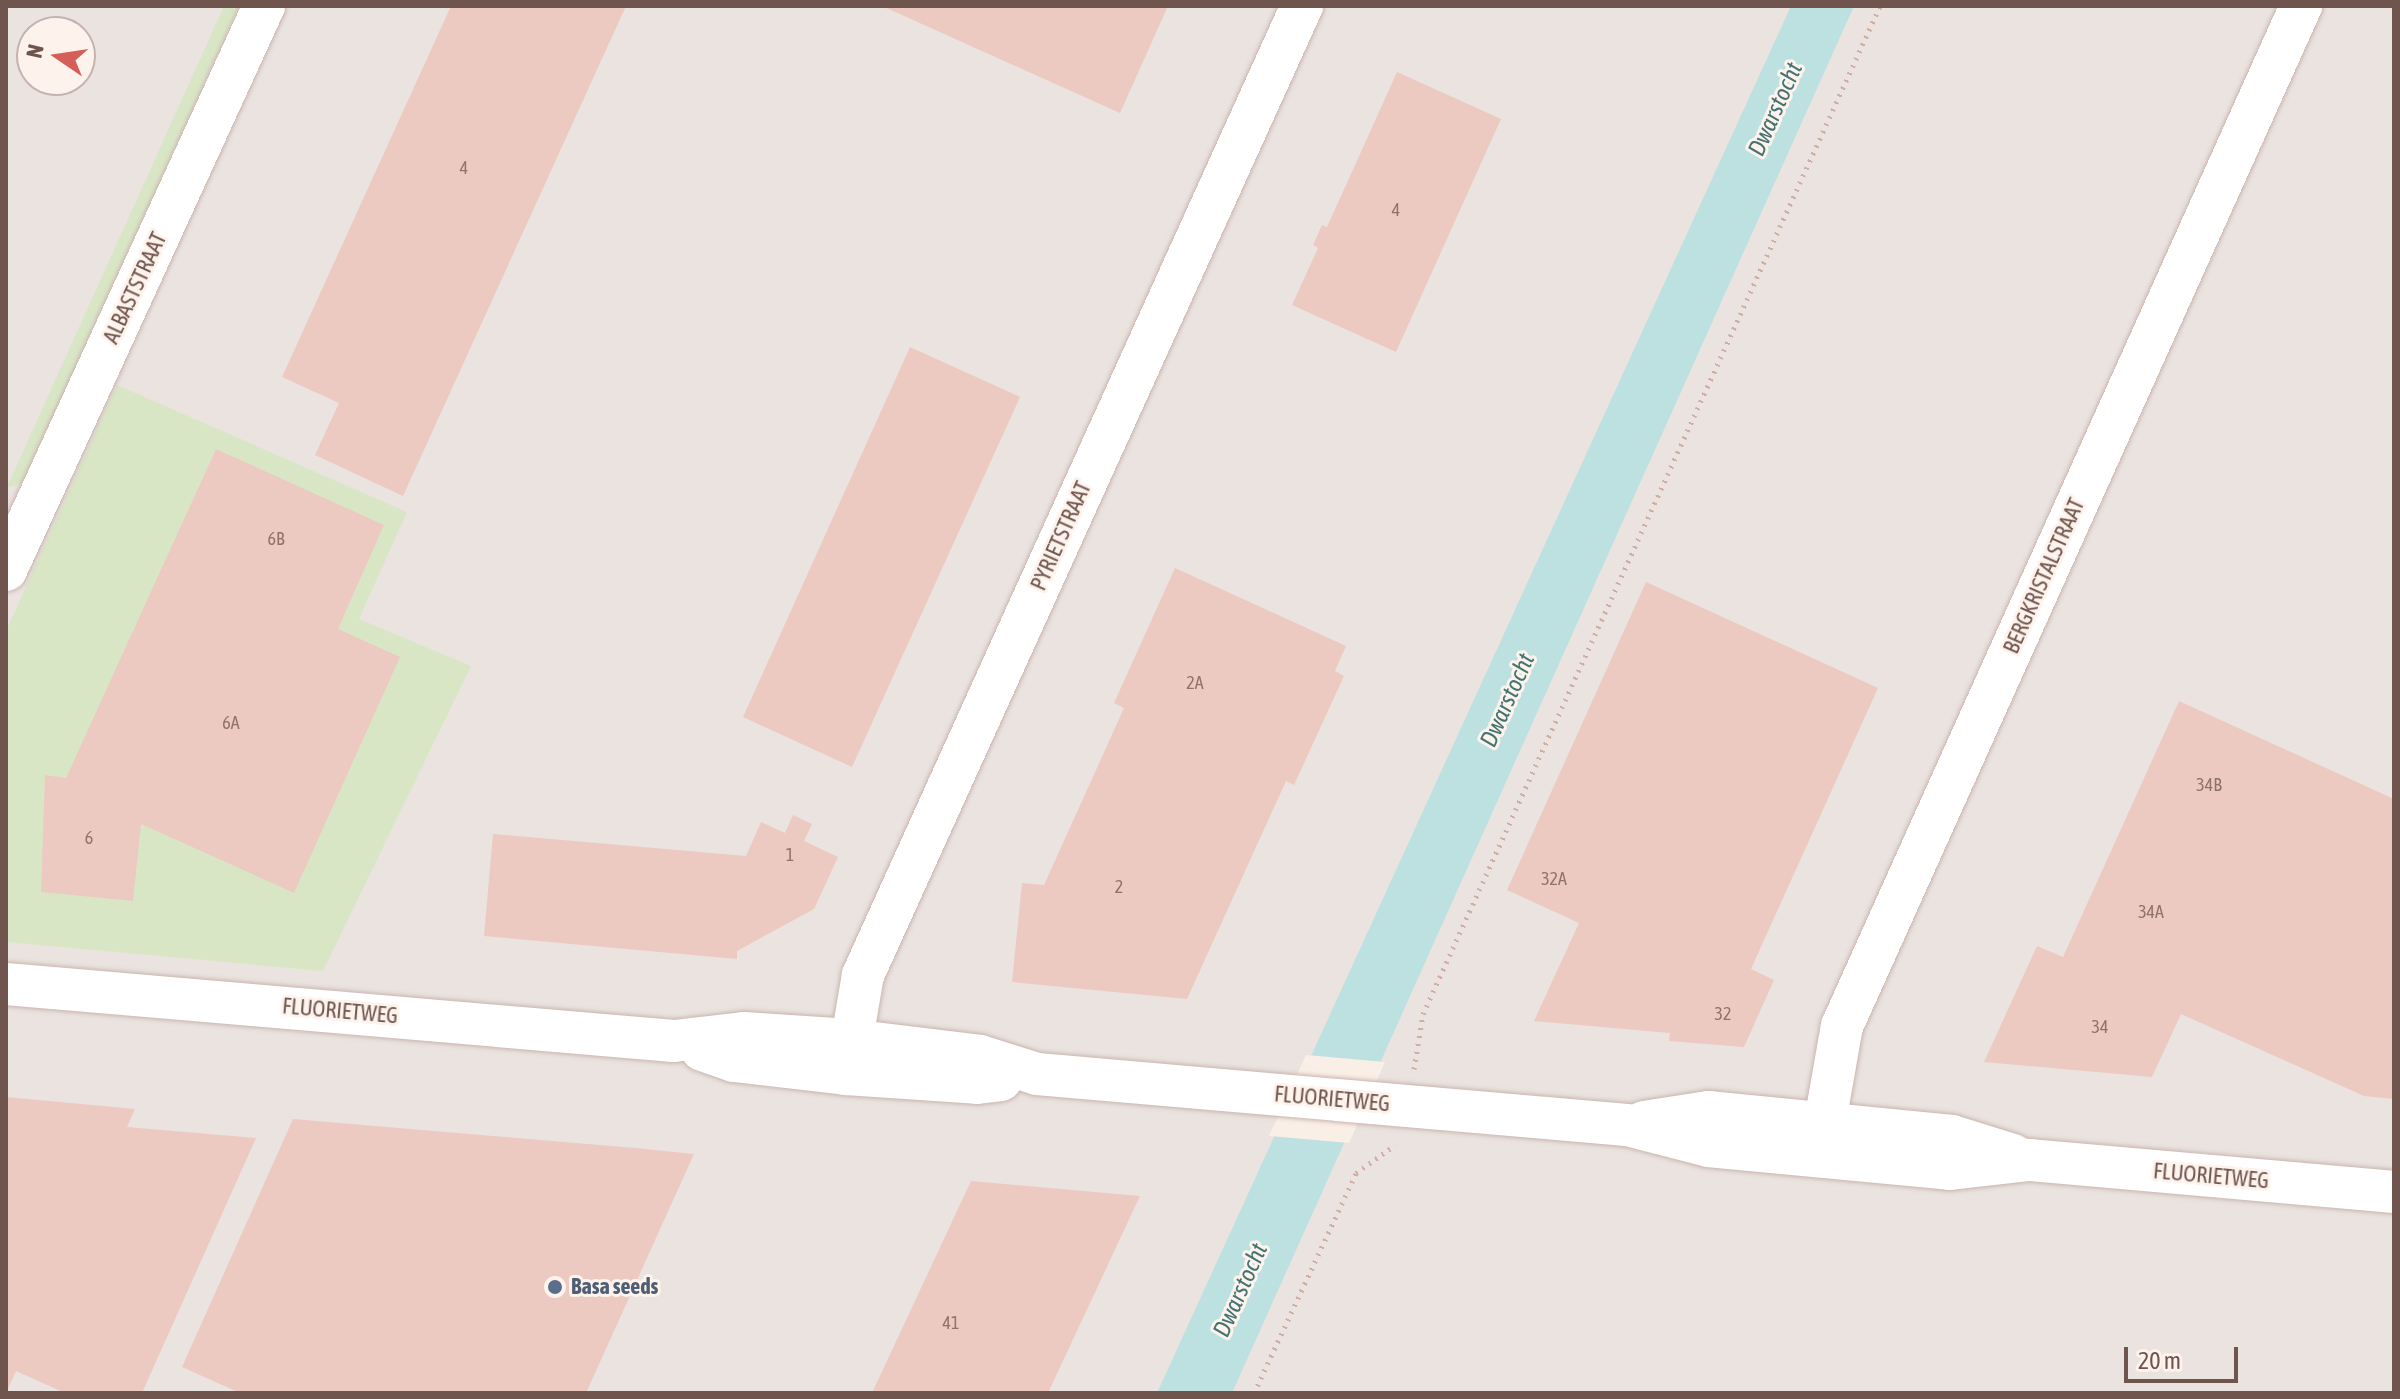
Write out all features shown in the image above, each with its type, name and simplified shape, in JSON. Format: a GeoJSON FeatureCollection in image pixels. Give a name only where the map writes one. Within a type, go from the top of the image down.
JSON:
{"type":"FeatureCollection","features":[{"type":"Feature","properties":{"kind":"street","name":"ALBASTSTRAAT"},"geometry":{"type":"LineString","coordinates":[[6,570],[264,6]]}},
{"type":"Feature","properties":{"kind":"street","name":"PYRIETSTRAAT"},"geometry":{"type":"LineString","coordinates":[[848,1057],[863,975],[1302,6]]}},
{"type":"Feature","properties":{"kind":"street","name":"BERGKRISTALSTRAAT"},"geometry":{"type":"LineString","coordinates":[[1822,1140],[1842,1026],[2301,6]]}},
{"type":"Feature","properties":{"kind":"street","name":"FLUORIETWEG"},"geometry":{"type":"LineString","coordinates":[[6,984],[674,1041],[734,1061],[848,1057],[977,1083],[1037,1074],[1627,1125],[1708,1146],[1822,1140],[1950,1169],[2029,1160],[2394,1192]]}},
{"type":"Feature","properties":{"kind":"path"},"geometry":{"type":"LineString","coordinates":[[1254,1393],[1356,1173],[1397,1144],[1390,1104],[1423,1014],[1880,6]]}},
{"type":"Feature","properties":{"kind":"shaded area"},"geometry":{"type":"Polygon","coordinates":[[[6,6],[2394,6],[2394,1393],[6,1393],[6,6]]]}},
{"type":"Feature","properties":{"kind":"green space"},"geometry":{"type":"Polygon","coordinates":[[[224,6],[239,6],[23,484],[7,487],[224,6]]]}},
{"type":"Feature","properties":{"kind":"green space"},"geometry":{"type":"Polygon","coordinates":[[[117,385],[407,512],[359,619],[471,666],[323,971],[6,942],[6,631],[117,385]]]}},
{"type":"Feature","properties":{"kind":"water","name":"Dwarstocht"},"geometry":{"type":"Polygon","coordinates":[[[1791,6],[1854,6],[1232,1393],[1157,1393],[1791,6]]]}},
{"type":"Feature","properties":{"kind":"pier"},"geometry":{"type":"Polygon","coordinates":[[[1306,1055],[1385,1062],[1349,1143],[1269,1136],[1306,1055]]]}},
{"type":"Feature","properties":{"kind":"building"},"geometry":{"type":"Polygon","coordinates":[[[451,6],[626,6],[403,496],[315,455],[339,403],[282,377],[451,6]]]}},
{"type":"Feature","properties":{"kind":"building"},"geometry":{"type":"Polygon","coordinates":[[[882,6],[1168,6],[1120,113],[882,6]]]}},
{"type":"Feature","properties":{"kind":"building"},"geometry":{"type":"Polygon","coordinates":[[[1397,72],[1501,119],[1396,352],[1292,305],[1318,248],[1313,245],[1322,225],[1327,227],[1397,72]]]}},
{"type":"Feature","properties":{"kind":"building"},"geometry":{"type":"Polygon","coordinates":[[[910,347],[1020,397],[852,767],[743,717],[910,347]]]}},
{"type":"Feature","properties":{"kind":"building"},"geometry":{"type":"Polygon","coordinates":[[[216,449],[384,525],[338,629],[400,657],[294,893],[141,824],[133,901],[41,892],[45,775],[66,778],[216,449]]]}},
{"type":"Feature","properties":{"kind":"building"},"geometry":{"type":"Polygon","coordinates":[[[1175,568],[1346,646],[1335,671],[1344,676],[1294,785],[1286,781],[1187,999],[1012,982],[1022,883],[1044,885],[1124,708],[1114,703],[1175,568]]]}},
{"type":"Feature","properties":{"kind":"building"},"geometry":{"type":"Polygon","coordinates":[[[1646,582],[1878,688],[1751,969],[1774,980],[1744,1047],[1669,1041],[1670,1033],[1534,1021],[1579,923],[1507,890],[1646,582]]]}},
{"type":"Feature","properties":{"kind":"building"},"geometry":{"type":"Polygon","coordinates":[[[2179,701],[2394,799],[2394,1099],[2364,1096],[2181,1014],[2152,1077],[1984,1062],[2037,946],[2063,957],[2179,701]]]}},
{"type":"Feature","properties":{"kind":"building"},"geometry":{"type":"Polygon","coordinates":[[[793,815],[812,824],[804,841],[838,857],[814,909],[737,951],[737,959],[484,936],[493,834],[746,856],[761,822],[785,833],[793,815]]]}},
{"type":"Feature","properties":{"kind":"building"},"geometry":{"type":"Polygon","coordinates":[[[6,1097],[135,1109],[127,1127],[256,1138],[142,1393],[65,1393],[16,1371],[6,1393],[6,1097]]]}},
{"type":"Feature","properties":{"kind":"building"},"geometry":{"type":"Polygon","coordinates":[[[293,1119],[694,1154],[586,1393],[240,1393],[182,1367],[293,1119]]]}},
{"type":"Feature","properties":{"kind":"building"},"geometry":{"type":"Polygon","coordinates":[[[971,1181],[1140,1196],[1048,1393],[872,1393],[971,1181]]]}},
{"type":"Feature","properties":{"kind":"place","name":"Basa seeds"},"geometry":{"type":"Point","coordinates":[555,1287]}}]}
